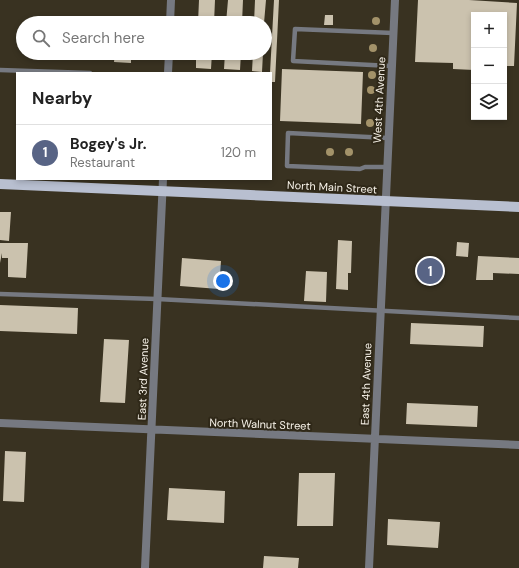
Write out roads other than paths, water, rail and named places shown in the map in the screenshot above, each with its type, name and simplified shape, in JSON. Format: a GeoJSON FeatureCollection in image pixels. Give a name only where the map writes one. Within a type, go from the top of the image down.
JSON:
{"type":"FeatureCollection","features":[{"type":"Feature","properties":{"kind":"main road","name":"North Main Street"},"geometry":{"type":"LineString","coordinates":[[0,184],[49,183],[162,191],[519,207]]}},
{"type":"Feature","properties":{"kind":"street"},"geometry":{"type":"LineString","coordinates":[[170,16],[171,0]]}},
{"type":"Feature","properties":{"kind":"street","name":"West 4th Avenue"},"geometry":{"type":"LineString","coordinates":[[385,201],[395,0]]}},
{"type":"Feature","properties":{"kind":"street"},"geometry":{"type":"LineString","coordinates":[[168,72],[169,60]]}},
{"type":"Feature","properties":{"kind":"street","name":"East 3rd Avenue"},"geometry":{"type":"LineString","coordinates":[[145,568],[163,180]]}},
{"type":"Feature","properties":{"kind":"street","name":"East 4th Avenue"},"geometry":{"type":"LineString","coordinates":[[369,568],[385,201]]}},
{"type":"Feature","properties":{"kind":"street","name":"North Walnut Street"},"geometry":{"type":"LineString","coordinates":[[0,423],[519,445]]}},
{"type":"Feature","properties":{"kind":"lane"},"geometry":{"type":"LineString","coordinates":[[391,66],[293,61],[294,29],[393,33]]}},
{"type":"Feature","properties":{"kind":"lane"},"geometry":{"type":"LineString","coordinates":[[0,70],[56,72]]}},
{"type":"Feature","properties":{"kind":"lane"},"geometry":{"type":"LineString","coordinates":[[386,167],[365,166],[360,169],[287,166],[288,133],[388,138]]}},
{"type":"Feature","properties":{"kind":"lane"},"geometry":{"type":"LineString","coordinates":[[0,294],[157,299],[519,318]]}},
{"type":"Feature","properties":{"kind":"place","name":"Bogey's Jr."},"geometry":{"type":"Point","coordinates":[430,271]}}]}
